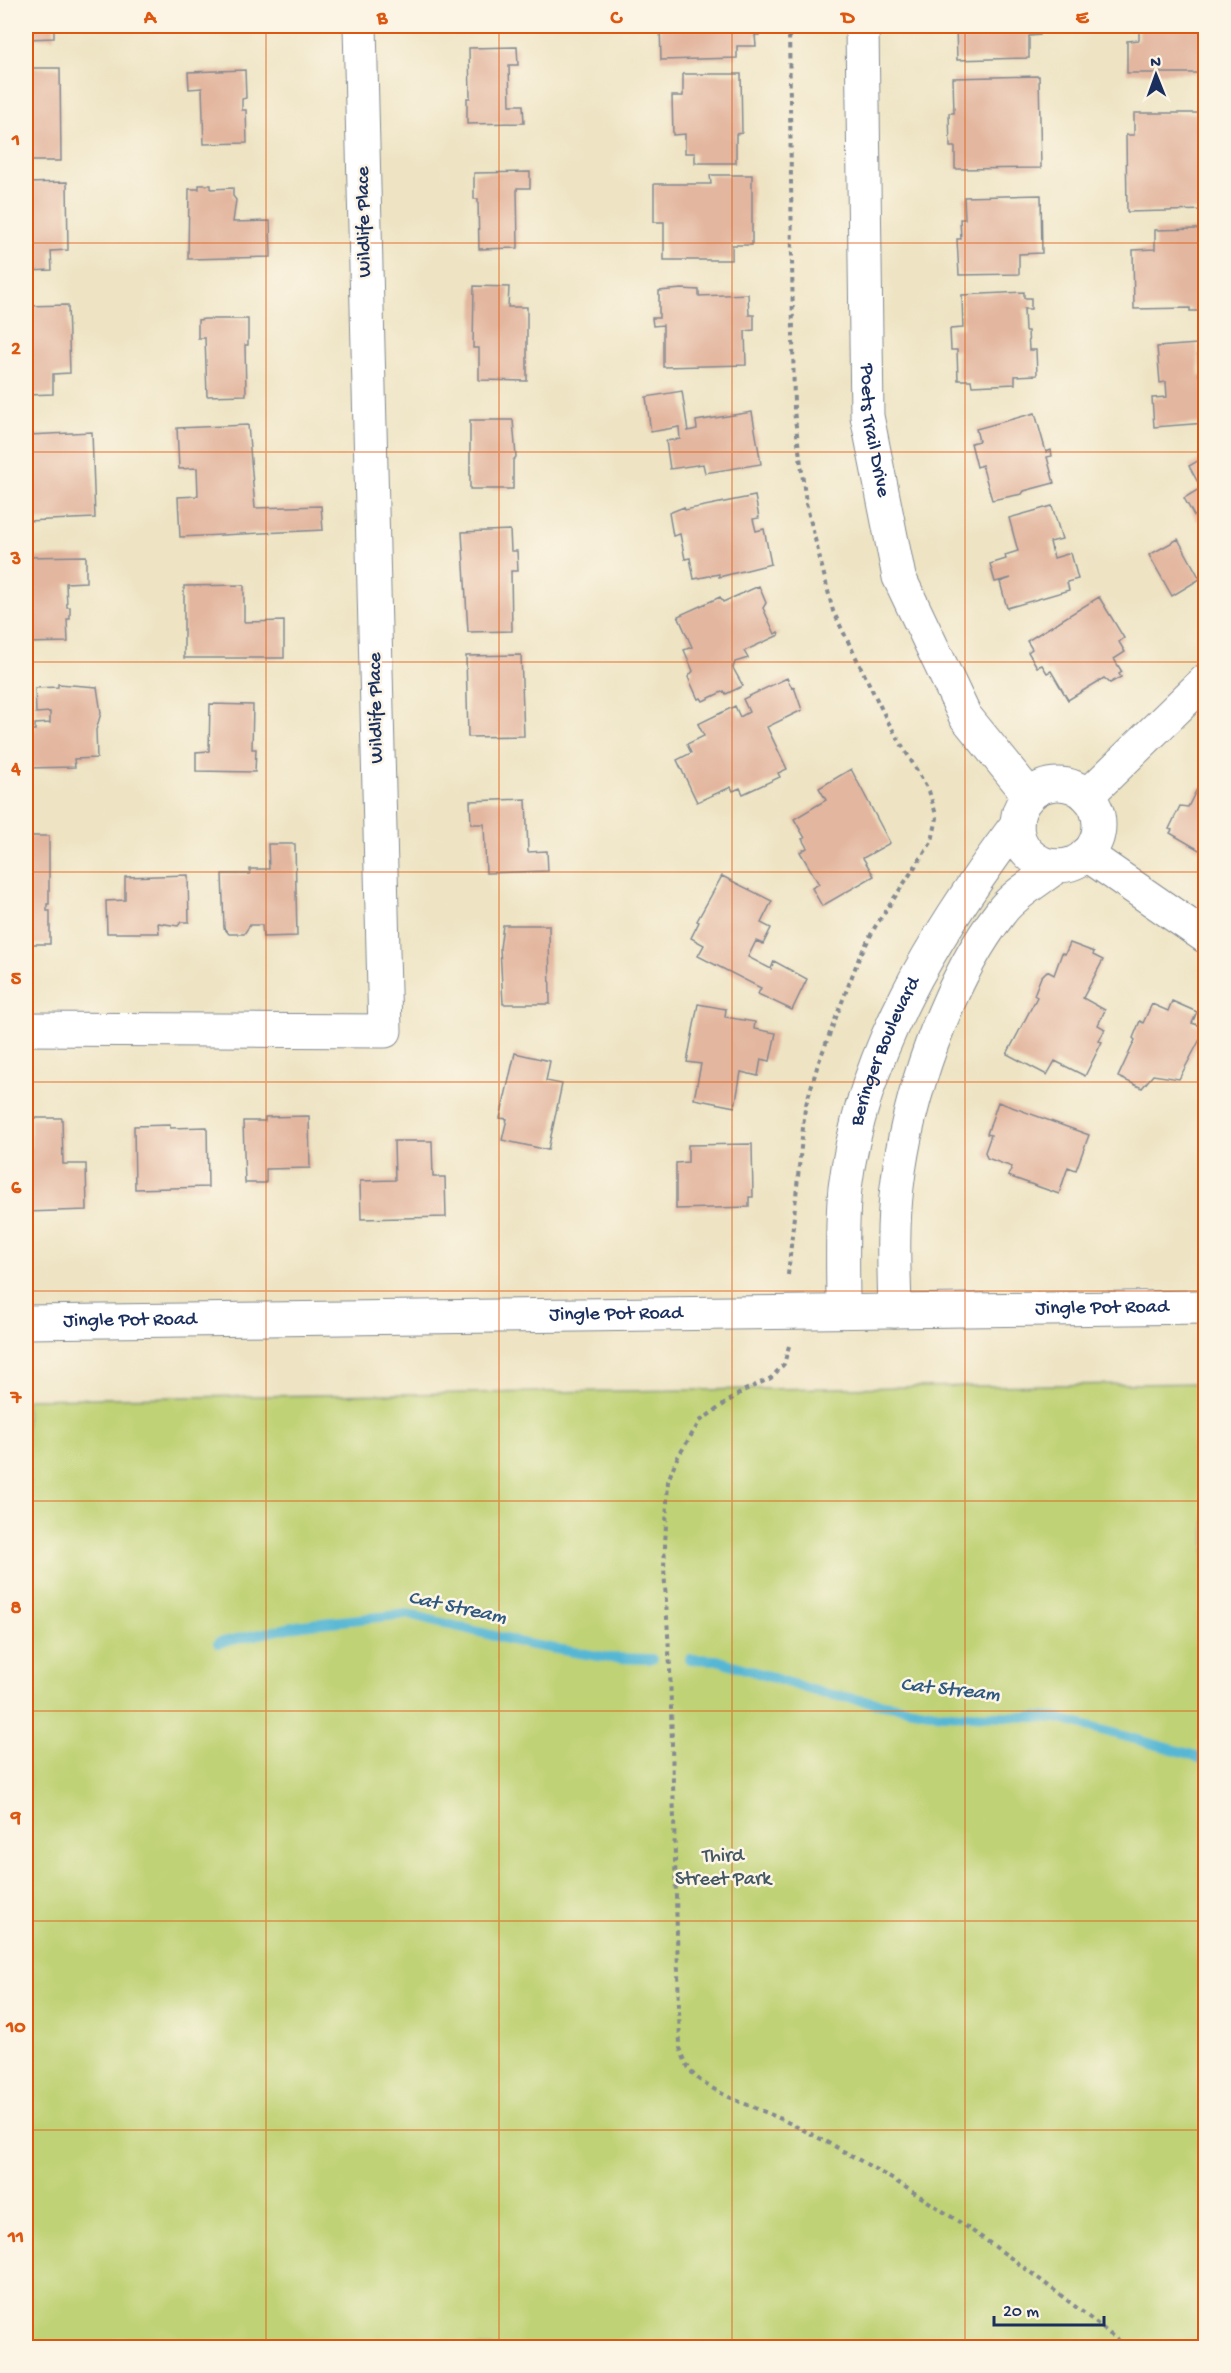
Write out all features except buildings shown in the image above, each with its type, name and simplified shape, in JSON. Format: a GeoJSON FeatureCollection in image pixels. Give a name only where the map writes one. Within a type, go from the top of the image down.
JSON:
{"type":"FeatureCollection","features":[{"type":"Feature","properties":{"kind":"street","name":"Wildlife Place"},"geometry":{"type":"LineString","coordinates":[[26,1029],[385,1031],[360,26]]}},
{"type":"Feature","properties":{"kind":"street","name":"Poets Trail Drive"},"geometry":{"type":"LineString","coordinates":[[862,26],[867,416],[899,577],[965,716],[1023,810]]}},
{"type":"Feature","properties":{"kind":"street"},"geometry":{"type":"LineString","coordinates":[[1087,796],[1206,680]]}},
{"type":"Feature","properties":{"kind":"street"},"geometry":{"type":"LineString","coordinates":[[1072,860],[1098,832],[1098,819],[1087,796],[1077,789],[1052,784],[1023,810],[1018,837],[1033,858],[1072,860],[1206,937]]}},
{"type":"Feature","properties":{"kind":"street","name":"Beringer Boulevard"},"geometry":{"type":"LineString","coordinates":[[843,1311],[846,1187],[864,1102],[892,1027],[921,967],[970,886],[1023,810]]}},
{"type":"Feature","properties":{"kind":"street","name":"Beringer Boulevard"},"geometry":{"type":"LineString","coordinates":[[895,1311],[897,1188],[908,1123],[918,1081],[949,1002],[1001,910],[1072,860]]}},
{"type":"Feature","properties":{"kind":"street","name":"Jingle Pot Road"},"geometry":{"type":"LineString","coordinates":[[26,1322],[1206,1307]]}},
{"type":"Feature","properties":{"kind":"path"},"geometry":{"type":"LineString","coordinates":[[788,1275],[805,1108],[818,1064],[859,958],[875,927],[932,841],[937,818],[929,791],[887,720],[833,611],[806,502],[794,411],[789,26]]}},
{"type":"Feature","properties":{"kind":"path"},"geometry":{"type":"LineString","coordinates":[[789,1341],[784,1364],[771,1378],[743,1391],[700,1421],[676,1460],[668,1481],[664,1568],[670,1668],[677,2010],[680,2048],[687,2065],[696,2076],[712,2087],[815,2136],[938,2207],[1072,2303],[1127,2348]]}},
{"type":"Feature","properties":{"kind":"green space","name":"Third Street Park"},"geometry":{"type":"Polygon","coordinates":[[[1205,1383],[1205,2347],[26,2347],[26,1399],[1205,1383]]]}},
{"type":"Feature","properties":{"kind":"waterway","name":"Cat Stream"},"geometry":{"type":"LineString","coordinates":[[218,1643],[302,1625],[408,1614],[526,1644],[610,1658],[652,1659]]}},
{"type":"Feature","properties":{"kind":"waterway","name":"Cat Stream"},"geometry":{"type":"LineString","coordinates":[[690,1659],[717,1660],[821,1693],[941,1714],[1057,1718],[1190,1754],[1206,1761]]}}]}
